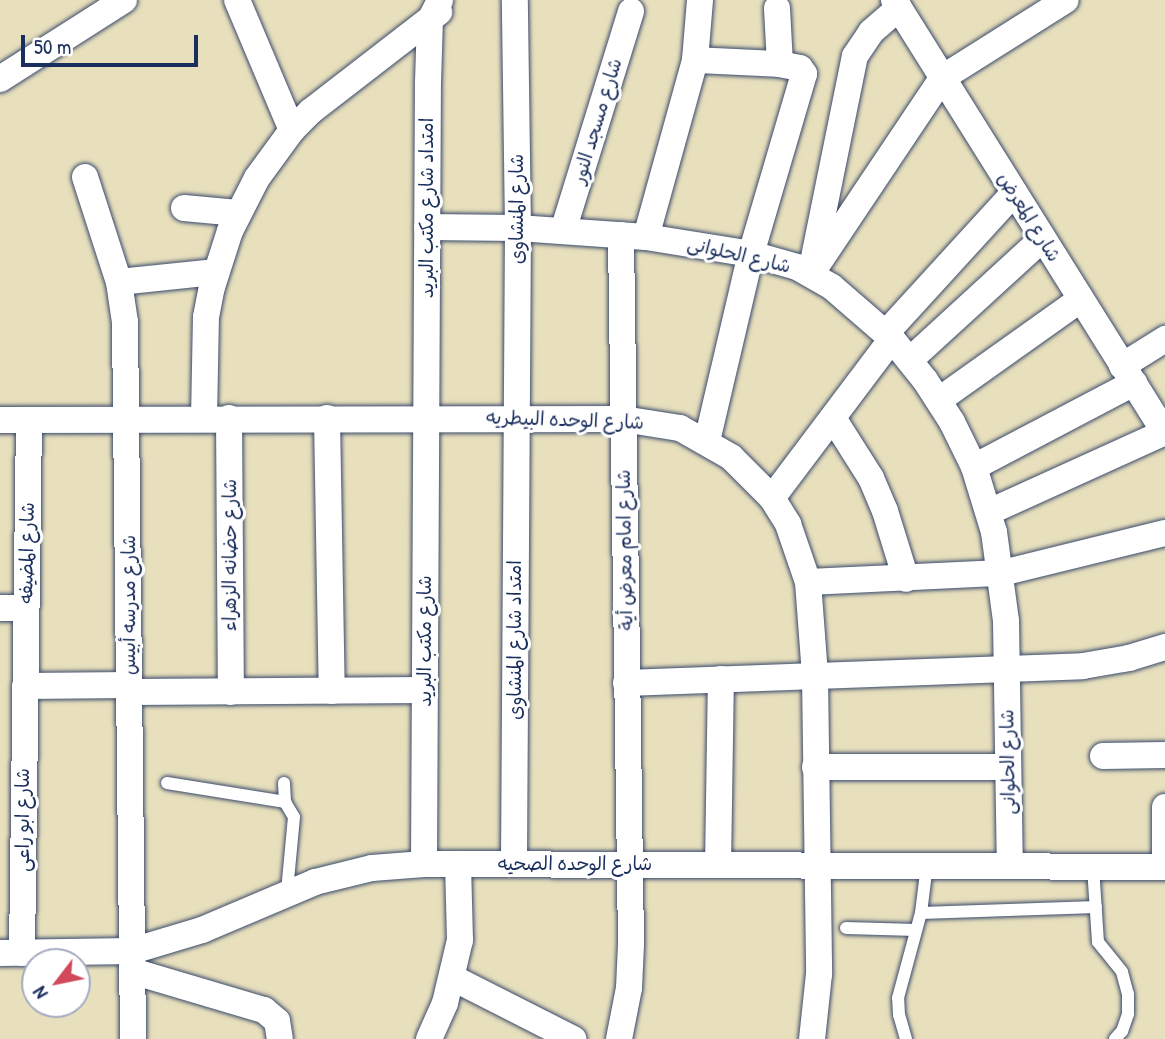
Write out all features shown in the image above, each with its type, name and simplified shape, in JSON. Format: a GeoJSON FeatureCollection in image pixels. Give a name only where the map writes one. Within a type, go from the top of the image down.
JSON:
{"type":"FeatureCollection","features":[{"type":"Feature","properties":{"kind":"street"},"geometry":{"type":"LineString","coordinates":[[0,79],[124,0]]}},
{"type":"Feature","properties":{"kind":"street"},"geometry":{"type":"LineString","coordinates":[[237,0],[292,130]]}},
{"type":"Feature","properties":{"kind":"street","name":"شارع حضانه الزهراء"},"geometry":{"type":"LineString","coordinates":[[231,691],[216,419],[206,317],[216,272],[238,213],[257,178],[292,130],[429,6],[455,0]]}},
{"type":"Feature","properties":{"kind":"street","name":"شارع المنشاوى"},"geometry":{"type":"LineString","coordinates":[[515,0],[518,228],[516,417]]}},
{"type":"Feature","properties":{"kind":"street","name":"شارع امام معرض أية"},"geometry":{"type":"LineString","coordinates":[[619,1039],[629,988],[624,419],[634,236],[695,60],[700,0]]}},
{"type":"Feature","properties":{"kind":"street"},"geometry":{"type":"LineString","coordinates":[[810,274],[942,78],[1066,0]]}},
{"type":"Feature","properties":{"kind":"street"},"geometry":{"type":"LineString","coordinates":[[810,274],[855,56],[871,32],[896,4]]}},
{"type":"Feature","properties":{"kind":"street","name":"شارع المعرض"},"geometry":{"type":"LineString","coordinates":[[896,4],[1165,433]]}},
{"type":"Feature","properties":{"kind":"street","name":"امتداد شارع مكتب البريد"},"geometry":{"type":"LineString","coordinates":[[426,418],[429,6]]}},
{"type":"Feature","properties":{"kind":"street"},"geometry":{"type":"LineString","coordinates":[[777,8],[780,64]]}},
{"type":"Feature","properties":{"kind":"street","name":"شارع مسجد النور"},"geometry":{"type":"LineString","coordinates":[[563,231],[631,11]]}},
{"type":"Feature","properties":{"kind":"street"},"geometry":{"type":"LineString","coordinates":[[695,60],[780,64],[800,68],[804,74],[751,254],[706,441]]}},
{"type":"Feature","properties":{"kind":"street","name":"شارع مدرسه أبيس"},"geometry":{"type":"LineString","coordinates":[[85,177],[119,282],[125,321],[132,1039]]}},
{"type":"Feature","properties":{"kind":"street"},"geometry":{"type":"LineString","coordinates":[[772,498],[833,418],[889,336],[1014,193]]}},
{"type":"Feature","properties":{"kind":"street"},"geometry":{"type":"LineString","coordinates":[[184,208],[238,213]]}},
{"type":"Feature","properties":{"kind":"street","name":"شارع الحلوانى"},"geometry":{"type":"LineString","coordinates":[[427,227],[518,228],[634,236],[751,254],[810,274],[832,287],[889,336],[939,400],[974,467],[989,512],[1002,573],[1010,866]]}},
{"type":"Feature","properties":{"kind":"street"},"geometry":{"type":"LineString","coordinates":[[910,360],[1042,238]]}},
{"type":"Feature","properties":{"kind":"street"},"geometry":{"type":"LineString","coordinates":[[119,282],[216,272]]}},
{"type":"Feature","properties":{"kind":"street"},"geometry":{"type":"LineString","coordinates":[[939,400],[1081,299]]}},
{"type":"Feature","properties":{"kind":"street"},"geometry":{"type":"LineString","coordinates":[[974,467],[1128,375],[1165,339]]}},
{"type":"Feature","properties":{"kind":"street","name":"شارع الوحده البيطريه"},"geometry":{"type":"LineString","coordinates":[[0,421],[516,417],[624,419],[680,428],[706,441],[746,470],[772,498],[788,524],[808,582],[815,676],[819,974],[812,1039]]}},
{"type":"Feature","properties":{"kind":"street","name":"امتداد شارع المنشاوى"},"geometry":{"type":"LineString","coordinates":[[514,862],[516,417]]}},
{"type":"Feature","properties":{"kind":"street"},"geometry":{"type":"LineString","coordinates":[[327,418],[332,691]]}},
{"type":"Feature","properties":{"kind":"street","name":"شارع مكتب البريد"},"geometry":{"type":"LineString","coordinates":[[425,864],[426,418]]}},
{"type":"Feature","properties":{"kind":"street"},"geometry":{"type":"LineString","coordinates":[[833,418],[876,489],[897,544],[906,579]]}},
{"type":"Feature","properties":{"kind":"street","name":"شارع المضيفه"},"geometry":{"type":"LineString","coordinates":[[25,687],[13,608],[29,420]]}},
{"type":"Feature","properties":{"kind":"street"},"geometry":{"type":"LineString","coordinates":[[989,512],[1165,433]]}},
{"type":"Feature","properties":{"kind":"street"},"geometry":{"type":"LineString","coordinates":[[808,582],[1002,573],[1165,533]]}},
{"type":"Feature","properties":{"kind":"street"},"geometry":{"type":"LineString","coordinates":[[626,682],[1006,670],[1083,666],[1161,656]]}},
{"type":"Feature","properties":{"kind":"street"},"geometry":{"type":"LineString","coordinates":[[718,865],[721,679]]}},
{"type":"Feature","properties":{"kind":"street"},"geometry":{"type":"LineString","coordinates":[[25,687],[425,691]]}},
{"type":"Feature","properties":{"kind":"street","name":"شارع ابو راعى"},"geometry":{"type":"LineString","coordinates":[[11,953],[12,753],[25,687]]}},
{"type":"Feature","properties":{"kind":"street"},"geometry":{"type":"LineString","coordinates":[[1103,756],[1165,755]]}},
{"type":"Feature","properties":{"kind":"street"},"geometry":{"type":"LineString","coordinates":[[815,768],[1008,767]]}},
{"type":"Feature","properties":{"kind":"street"},"geometry":{"type":"LineString","coordinates":[[1165,807],[1165,867]]}},
{"type":"Feature","properties":{"kind":"street","name":"شارع الوحده الصحيه"},"geometry":{"type":"LineString","coordinates":[[11,953],[132,961],[287,891],[343,874],[425,864],[514,862],[1165,867]]}},
{"type":"Feature","properties":{"kind":"street"},"geometry":{"type":"LineString","coordinates":[[429,1039],[453,978],[460,940],[458,863]]}},
{"type":"Feature","properties":{"kind":"street"},"geometry":{"type":"LineString","coordinates":[[132,961],[264,1010],[277,1021],[280,1039]]}},
{"type":"Feature","properties":{"kind":"street"},"geometry":{"type":"LineString","coordinates":[[453,978],[573,1039]]}},
{"type":"Feature","properties":{"kind":"lane"},"geometry":{"type":"LineString","coordinates":[[167,783],[285,802]]}},
{"type":"Feature","properties":{"kind":"lane"},"geometry":{"type":"LineString","coordinates":[[284,783],[285,802],[294,816],[287,891]]}},
{"type":"Feature","properties":{"kind":"lane"},"geometry":{"type":"LineString","coordinates":[[906,1039],[899,1015],[898,998],[921,913],[927,864]]}},
{"type":"Feature","properties":{"kind":"lane"},"geometry":{"type":"LineString","coordinates":[[1093,867],[1098,942],[1122,972],[1128,994],[1128,1014],[1122,1031],[1115,1039]]}},
{"type":"Feature","properties":{"kind":"lane"},"geometry":{"type":"LineString","coordinates":[[921,913],[1096,907]]}},
{"type":"Feature","properties":{"kind":"lane"},"geometry":{"type":"LineString","coordinates":[[846,928],[916,930]]}}]}
